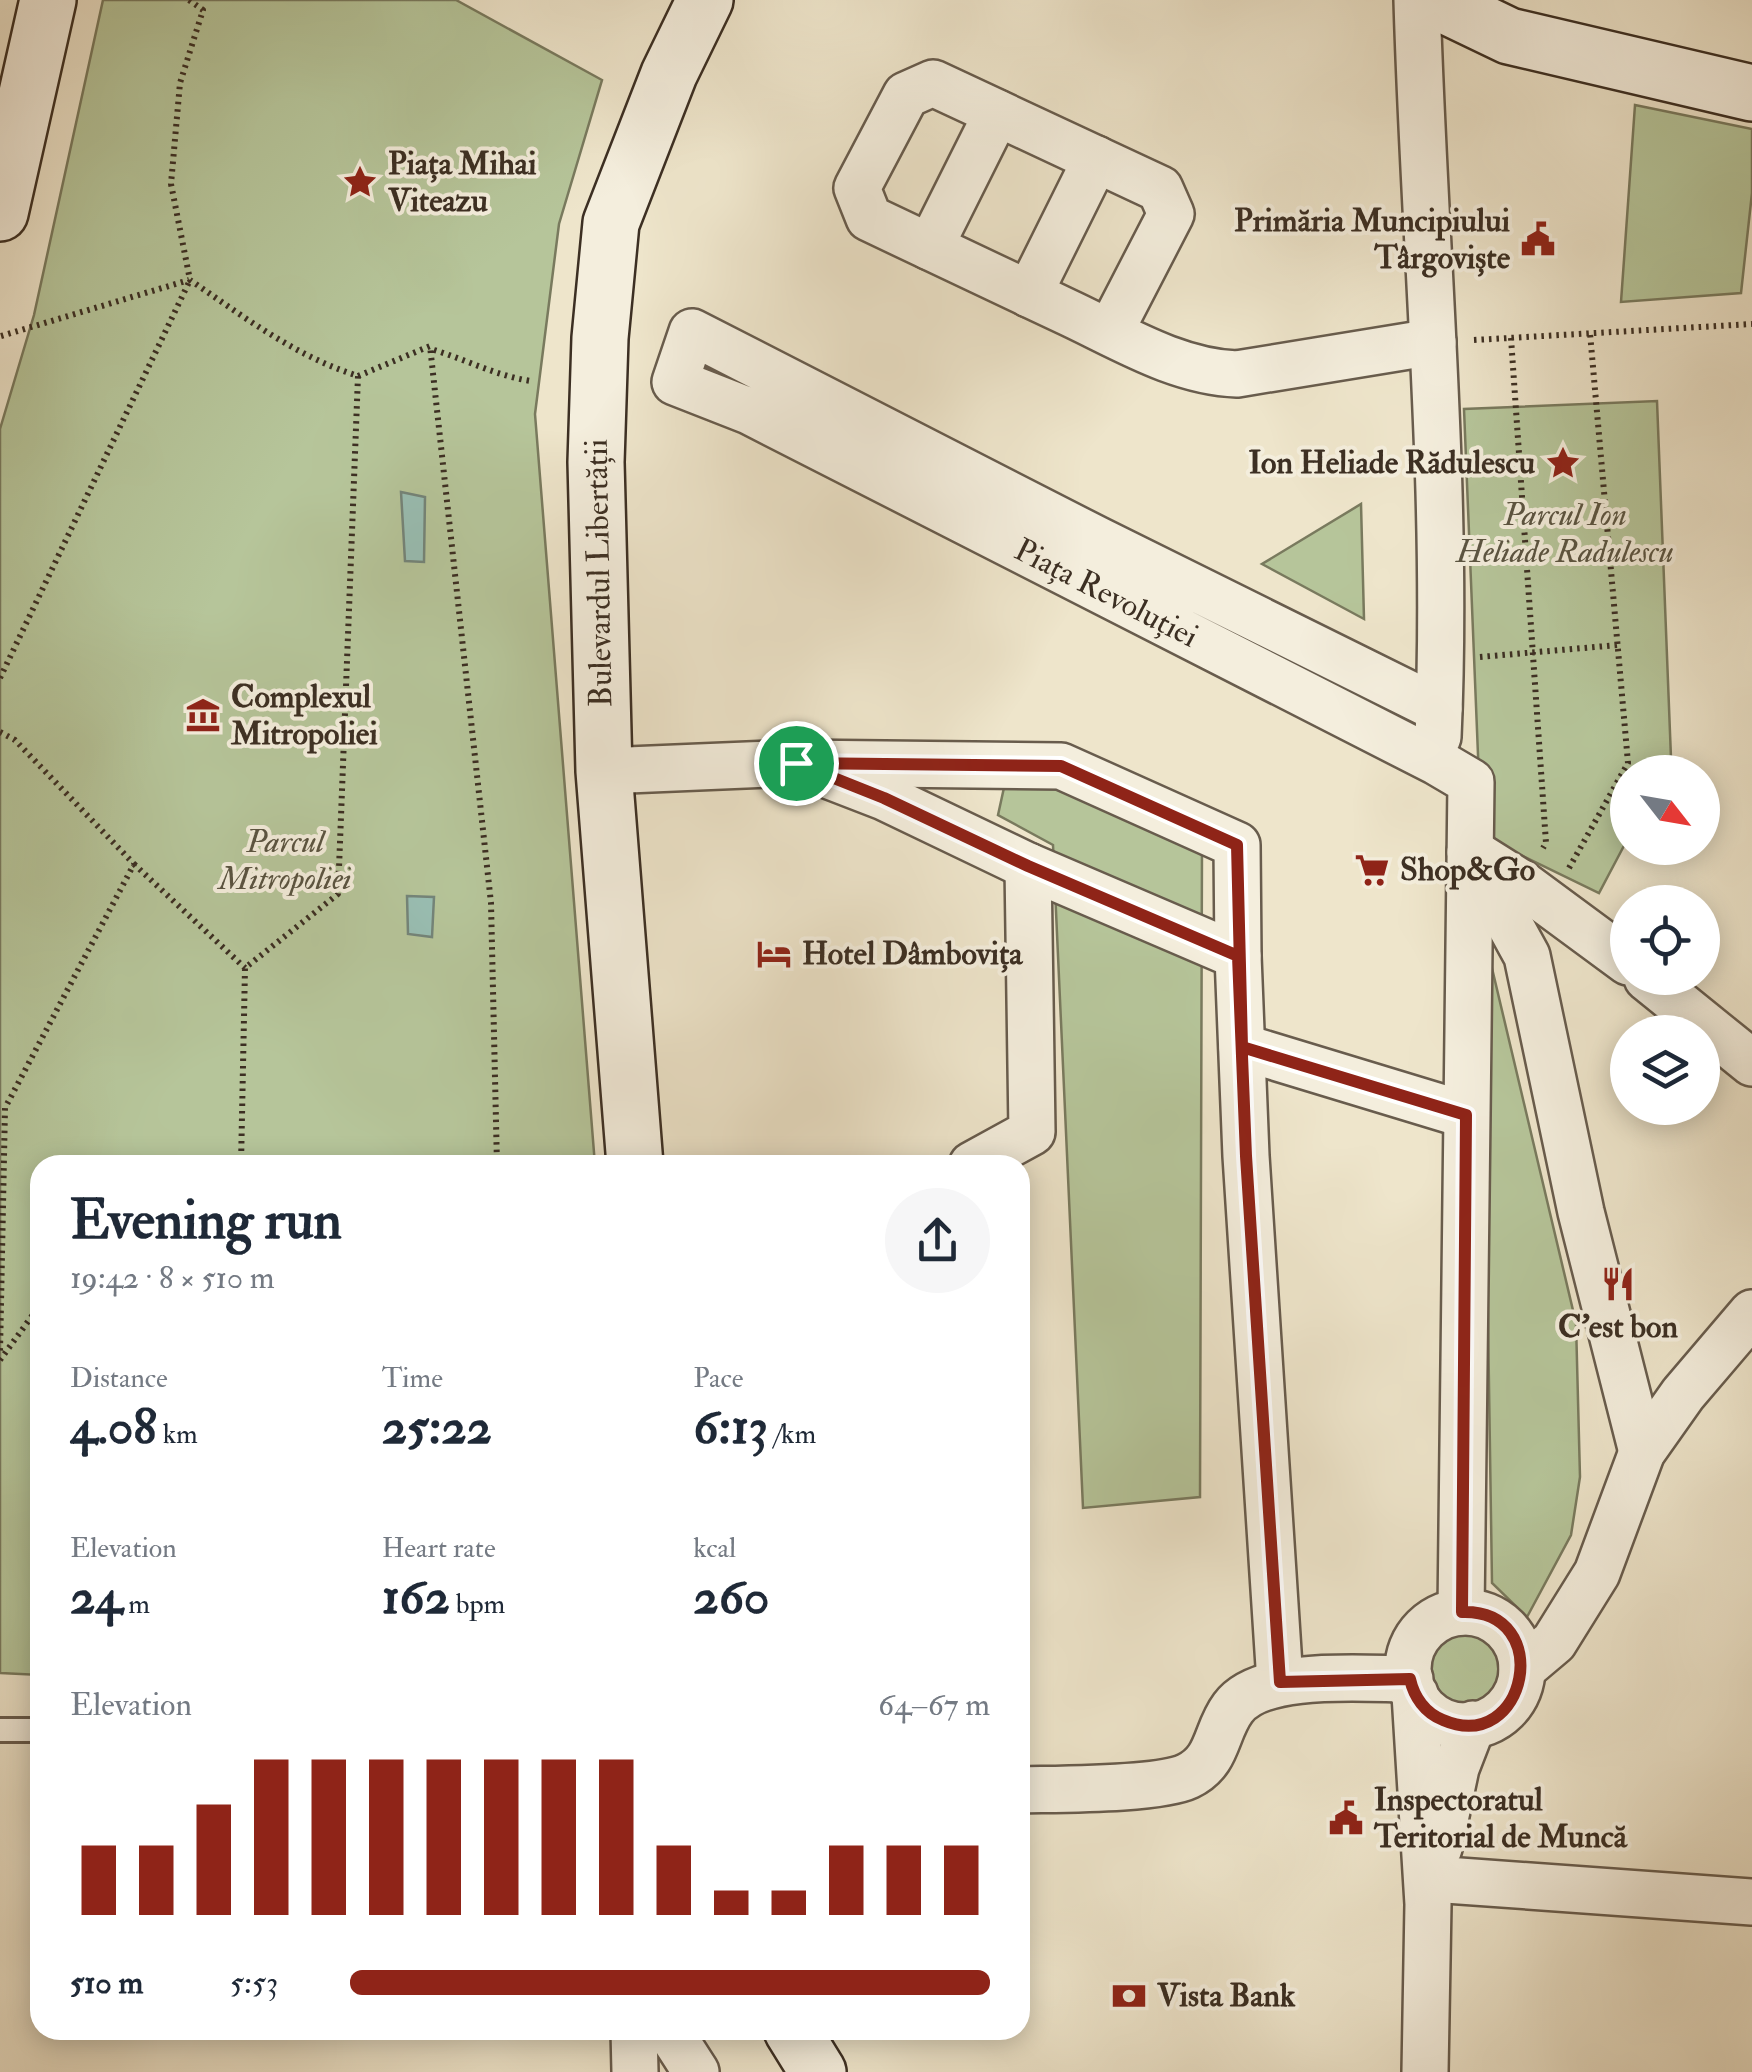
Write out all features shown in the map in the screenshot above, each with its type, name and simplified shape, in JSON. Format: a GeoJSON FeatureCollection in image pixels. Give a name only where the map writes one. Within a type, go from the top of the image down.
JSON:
{"type":"FeatureCollection","features":[{"type":"Feature","properties":{"kind":"street"},"geometry":{"type":"LineString","coordinates":[[0,213],[48,0]]}},
{"type":"Feature","properties":{"kind":"street","name":"Bulevardul Libertății"},"geometry":{"type":"LineString","coordinates":[[634,1155],[604,771],[596,428],[600,338],[611,222],[669,74],[706,0]]}},
{"type":"Feature","properties":{"kind":"street"},"geometry":{"type":"LineString","coordinates":[[1418,0],[1436,407],[1442,660],[1437,762]]}},
{"type":"Feature","properties":{"kind":"street"},"geometry":{"type":"LineString","coordinates":[[1434,0],[1509,36],[1752,93]]}},
{"type":"Feature","properties":{"kind":"street"},"geometry":{"type":"LineString","coordinates":[[1110,332],[1171,214],[1160,189],[933,83],[906,94],[857,188],[868,218],[1029,294],[1110,332],[1192,368],[1215,373],[1237,374],[1433,342]]}},
{"type":"Feature","properties":{"kind":"street"},"geometry":{"type":"LineString","coordinates":[[930,247],[997,113]]}},
{"type":"Feature","properties":{"kind":"street"},"geometry":{"type":"LineString","coordinates":[[1029,294],[1096,160]]}},
{"type":"Feature","properties":{"kind":"street","name":"Piața Revoluției"},"geometry":{"type":"LineString","coordinates":[[1439,709],[692,332],[675,382],[766,420],[1471,782],[1468,850]]}},
{"type":"Feature","properties":{"kind":"street"},"geometry":{"type":"LineString","coordinates":[[796,763],[884,798],[1028,866],[1238,956]]}},
{"type":"Feature","properties":{"kind":"street"},"geometry":{"type":"LineString","coordinates":[[604,771],[796,763],[1061,766],[1237,845],[1242,1047],[1279,1670]]}},
{"type":"Feature","properties":{"kind":"street"},"geometry":{"type":"LineString","coordinates":[[1468,850],[1610,949]]}},
{"type":"Feature","properties":{"kind":"street"},"geometry":{"type":"LineString","coordinates":[[1462,1612],[1468,850]]}},
{"type":"Feature","properties":{"kind":"street"},"geometry":{"type":"LineString","coordinates":[[1468,850],[1527,956],[1581,1212],[1642,1452]]}},
{"type":"Feature","properties":{"kind":"street"},"geometry":{"type":"LineString","coordinates":[[990,1155],[1032,1132],[1028,866]]}},
{"type":"Feature","properties":{"kind":"street"},"geometry":{"type":"LineString","coordinates":[[1668,995],[1752,1063]]}},
{"type":"Feature","properties":{"kind":"street"},"geometry":{"type":"LineString","coordinates":[[1242,1047],[1466,1115]]}},
{"type":"Feature","properties":{"kind":"street"},"geometry":{"type":"LineString","coordinates":[[1522,1669],[1554,1642],[1597,1574],[1642,1452],[1683,1394],[1752,1313]]}},
{"type":"Feature","properties":{"kind":"street"},"geometry":{"type":"LineString","coordinates":[[1412,1676],[1436,1717],[1454,1724],[1473,1724],[1490,1720],[1505,1710],[1518,1691],[1520,1652],[1506,1629],[1484,1615],[1462,1612],[1443,1616],[1418,1638],[1412,1676],[1430,1892],[1424,2072]]}},
{"type":"Feature","properties":{"kind":"street"},"geometry":{"type":"LineString","coordinates":[[1030,1790],[1150,1784],[1190,1776],[1214,1753],[1234,1707],[1279,1670],[1412,1676]]}},
{"type":"Feature","properties":{"kind":"street"},"geometry":{"type":"LineString","coordinates":[[1430,1892],[1456,1768],[1473,1724]]}},
{"type":"Feature","properties":{"kind":"street"},"geometry":{"type":"LineString","coordinates":[[1430,1892],[1752,1902]]}},
{"type":"Feature","properties":{"kind":"street"},"geometry":{"type":"LineString","coordinates":[[634,2040],[635,2072]]}},
{"type":"Feature","properties":{"kind":"street"},"geometry":{"type":"LineString","coordinates":[[675,2040],[696,2072]]}},
{"type":"Feature","properties":{"kind":"street"},"geometry":{"type":"LineString","coordinates":[[798,2040],[818,2072]]}},
{"type":"Feature","properties":{"kind":"lane"},"geometry":{"type":"LineString","coordinates":[[0,1730],[30,1730]]}},
{"type":"Feature","properties":{"kind":"path"},"geometry":{"type":"LineString","coordinates":[[0,678],[190,280],[170,184],[180,83],[202,10],[190,0]]}},
{"type":"Feature","properties":{"kind":"path"},"geometry":{"type":"LineString","coordinates":[[1,336],[190,280]]}},
{"type":"Feature","properties":{"kind":"path"},"geometry":{"type":"LineString","coordinates":[[190,280],[273,338],[334,369],[358,376],[430,346],[491,903],[498,1155]]}},
{"type":"Feature","properties":{"kind":"path"},"geometry":{"type":"LineString","coordinates":[[1433,342],[1752,324]]}},
{"type":"Feature","properties":{"kind":"path"},"geometry":{"type":"LineString","coordinates":[[1535,893],[1628,763],[1590,333]]}},
{"type":"Feature","properties":{"kind":"path"},"geometry":{"type":"LineString","coordinates":[[1511,338],[1546,842],[1535,893]]}},
{"type":"Feature","properties":{"kind":"path"},"geometry":{"type":"LineString","coordinates":[[434,350],[477,363],[504,377],[531,380]]}},
{"type":"Feature","properties":{"kind":"path"},"geometry":{"type":"LineString","coordinates":[[245,968],[338,894],[358,376]]}},
{"type":"Feature","properties":{"kind":"path"},"geometry":{"type":"LineString","coordinates":[[1442,660],[1618,645]]}},
{"type":"Feature","properties":{"kind":"path"},"geometry":{"type":"LineString","coordinates":[[0,732],[15,740],[134,864],[245,968],[242,1155]]}},
{"type":"Feature","properties":{"kind":"path"},"geometry":{"type":"LineString","coordinates":[[0,1352],[5,1108],[134,864]]}},
{"type":"Feature","properties":{"kind":"path"},"geometry":{"type":"LineString","coordinates":[[0,1360],[30,1319]]}},
{"type":"Feature","properties":{"kind":"green space","name":"Parcul Mitropoliei"},"geometry":{"type":"Polygon","coordinates":[[[103,0],[456,0],[602,80],[559,224],[535,414],[594,1155],[30,1155],[30,1674],[0,1673],[0,429],[34,315],[103,0]]]}},
{"type":"Feature","properties":{"kind":"green space"},"geometry":{"type":"Polygon","coordinates":[[[1635,105],[1752,129],[1752,193],[1741,293],[1621,302],[1635,105]]]}},
{"type":"Feature","properties":{"kind":"green space","name":"Parcul Ion Heliade Radulescu"},"geometry":{"type":"Polygon","coordinates":[[[1657,401],[1671,755],[1610,755],[1610,865],[1614,865],[1599,893],[1500,845],[1481,829],[1464,409],[1657,401]]]}},
{"type":"Feature","properties":{"kind":"green space"},"geometry":{"type":"Polygon","coordinates":[[[1361,504],[1364,619],[1262,564],[1361,504]]]}},
{"type":"Feature","properties":{"kind":"green space"},"geometry":{"type":"Polygon","coordinates":[[[1005,783],[1051,783],[1202,845],[1200,1497],[1083,1508],[1053,845],[998,815],[1005,783]]]}},
{"type":"Feature","properties":{"kind":"green space"},"geometry":{"type":"Polygon","coordinates":[[[1482,926],[1576,1323],[1580,1477],[1571,1535],[1527,1617],[1492,1583],[1482,926]]]}},
{"type":"Feature","properties":{"kind":"green space"},"geometry":{"type":"Polygon","coordinates":[[[1466,1628],[1481,1631],[1494,1640],[1503,1653],[1503,1683],[1494,1696],[1481,1705],[1466,1708],[1451,1705],[1438,1696],[1429,1683],[1426,1668],[1429,1653],[1438,1640],[1451,1631],[1466,1628]]]}},
{"type":"Feature","properties":{"kind":"water"},"geometry":{"type":"Polygon","coordinates":[[[401,492],[425,497],[424,562],[405,561],[401,492]]]}},
{"type":"Feature","properties":{"kind":"water"},"geometry":{"type":"Polygon","coordinates":[[[407,896],[434,897],[432,937],[408,934],[407,896]]]}},
{"type":"Feature","properties":{"kind":"place","name":"Piața Mihai Viteazu"},"geometry":{"type":"Point","coordinates":[360,182]}},
{"type":"Feature","properties":{"kind":"place","name":"Primăria Muncipiului Târgoviște"},"geometry":{"type":"Point","coordinates":[1538,239]}},
{"type":"Feature","properties":{"kind":"place","name":"Ion Heliade Rădulescu"},"geometry":{"type":"Point","coordinates":[1563,463]}},
{"type":"Feature","properties":{"kind":"place","name":"Complexul Mitropoliei"},"geometry":{"type":"Point","coordinates":[203,715]}},
{"type":"Feature","properties":{"kind":"place","name":"Shop&Go"},"geometry":{"type":"Point","coordinates":[1372,870]}},
{"type":"Feature","properties":{"kind":"place","name":"Hotel Dâmbovița"},"geometry":{"type":"Point","coordinates":[774,954]}},
{"type":"Feature","properties":{"kind":"place","name":"C'est bon"},"geometry":{"type":"Point","coordinates":[1618,1284]}},
{"type":"Feature","properties":{"kind":"place","name":"Inspectoratul Teritorial de Muncă"},"geometry":{"type":"Point","coordinates":[1346,1818]}},
{"type":"Feature","properties":{"kind":"place","name":"Vista Bank"},"geometry":{"type":"Point","coordinates":[1129,1996]}},
{"type":"Feature","properties":{"kind":"route"},"geometry":{"type":"LineString","coordinates":[[796,763],[1061,766],[1237,845],[1242,1047],[1466,1115],[1462,1612],[1496,1620],[1512,1636],[1520,1652],[1519,1687],[1502,1712],[1477,1724],[1448,1722],[1426,1710],[1410,1679],[1280,1682],[1246,1156],[1238,956],[1028,866],[884,798],[796,763]]}}]}
